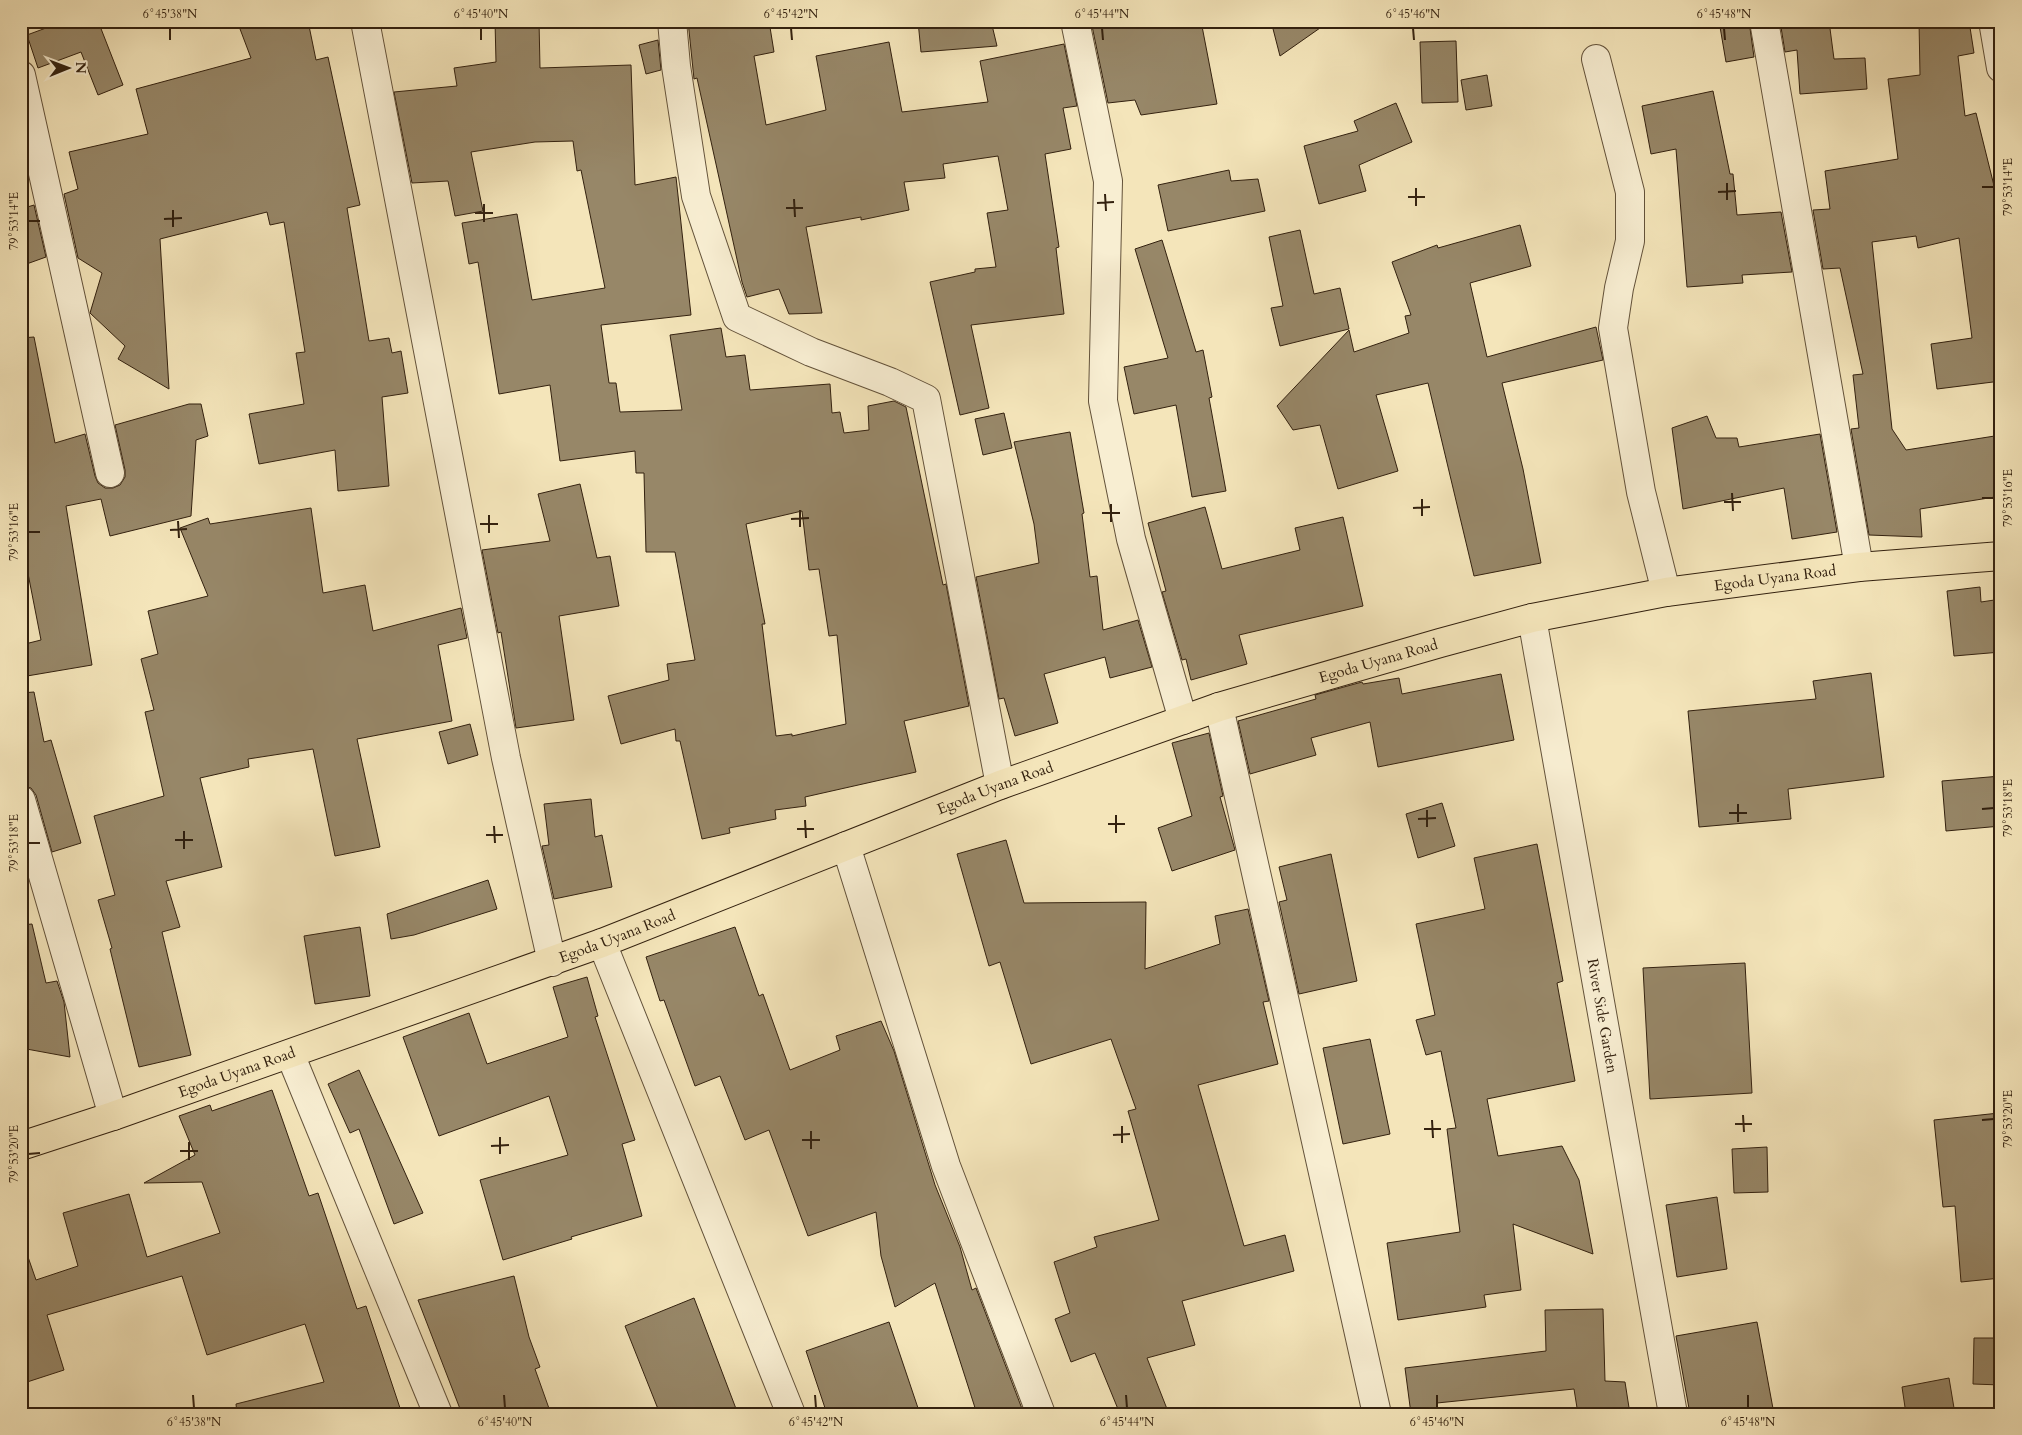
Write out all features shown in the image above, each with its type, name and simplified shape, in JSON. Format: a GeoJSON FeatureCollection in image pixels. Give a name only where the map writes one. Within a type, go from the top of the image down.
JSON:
{"type":"FeatureCollection","features":[{"type":"Feature","properties":{"kind":"main road","name":"Egoda Uyana Road"},"geometry":{"type":"LineString","coordinates":[[21,1146],[113,1116],[552,962],[1000,785],[1219,707],[1532,618],[1666,592],[1859,567],[2001,556]]}},
{"type":"Feature","properties":{"kind":"street"},"geometry":{"type":"LineString","coordinates":[[365,21],[506,758],[552,962]]}},
{"type":"Feature","properties":{"kind":"street"},"geometry":{"type":"LineString","coordinates":[[672,21],[676,66],[696,196],[737,317],[811,352],[890,382],[926,400],[1000,785]]}},
{"type":"Feature","properties":{"kind":"street"},"geometry":{"type":"LineString","coordinates":[[1075,21],[1108,182],[1103,401],[1131,539],[1183,720]]}},
{"type":"Feature","properties":{"kind":"street"},"geometry":{"type":"LineString","coordinates":[[1764,21],[1859,567]]}},
{"type":"Feature","properties":{"kind":"street"},"geometry":{"type":"LineString","coordinates":[[1993,21],[2001,68]]}},
{"type":"Feature","properties":{"kind":"street"},"geometry":{"type":"LineString","coordinates":[[1596,59],[1630,192],[1630,241],[1619,288],[1614,328],[1641,492],[1666,592]]}},
{"type":"Feature","properties":{"kind":"street"},"geometry":{"type":"LineString","coordinates":[[21,75],[110,473]]}},
{"type":"Feature","properties":{"kind":"street","name":"River Side Garden"},"geometry":{"type":"LineString","coordinates":[[1532,618],[1673,1414]]}},
{"type":"Feature","properties":{"kind":"street"},"geometry":{"type":"LineString","coordinates":[[1219,707],[1377,1414]]}},
{"type":"Feature","properties":{"kind":"street"},"geometry":{"type":"LineString","coordinates":[[21,800],[113,1116]]}},
{"type":"Feature","properties":{"kind":"street"},"geometry":{"type":"LineString","coordinates":[[846,846],[946,1166],[1041,1414]]}},
{"type":"Feature","properties":{"kind":"street"},"geometry":{"type":"LineString","coordinates":[[602,943],[791,1414]]}},
{"type":"Feature","properties":{"kind":"street"},"geometry":{"type":"LineString","coordinates":[[290,1054],[438,1414]]}},
{"type":"Feature","properties":{"kind":"building"},"geometry":{"type":"Polygon","coordinates":[[[65,21],[98,21],[123,85],[98,95],[81,52],[38,68],[27,35],[65,21]]]}},
{"type":"Feature","properties":{"kind":"building"},"geometry":{"type":"Polygon","coordinates":[[[237,21],[308,21],[316,60],[328,57],[360,205],[347,208],[369,341],[389,338],[392,353],[401,351],[408,393],[382,397],[389,486],[338,491],[335,450],[259,464],[249,414],[304,404],[296,353],[305,352],[284,222],[270,225],[267,212],[160,239],[169,389],[118,359],[125,346],[90,313],[102,273],[78,258],[64,194],[78,189],[69,152],[148,134],[136,89],[251,58],[237,21]]]}},
{"type":"Feature","properties":{"kind":"building"},"geometry":{"type":"Polygon","coordinates":[[[495,21],[539,21],[540,68],[631,65],[635,185],[676,177],[691,315],[601,325],[609,383],[616,383],[620,412],[682,410],[670,335],[721,328],[726,357],[745,355],[750,390],[830,384],[832,413],[840,412],[844,433],[869,430],[868,406],[894,401],[906,407],[943,585],[946,584],[969,706],[904,721],[916,772],[805,797],[806,806],[775,810],[776,819],[729,828],[730,833],[702,839],[680,741],[676,741],[675,729],[621,744],[608,696],[669,680],[667,664],[695,660],[675,552],[646,552],[644,473],[636,473],[635,451],[560,461],[550,385],[499,394],[478,262],[469,264],[462,223],[517,214],[532,300],[605,288],[581,170],[577,171],[573,141],[535,142],[471,152],[483,211],[455,216],[448,181],[412,183],[394,92],[457,86],[454,68],[496,62],[495,21]],[[802,511],[746,524],[765,624],[762,624],[776,736],[792,734],[792,736],[846,724],[837,635],[829,636],[819,569],[809,570],[802,511]]]}},
{"type":"Feature","properties":{"kind":"building"},"geometry":{"type":"Polygon","coordinates":[[[688,21],[769,21],[774,52],[754,56],[766,125],[826,110],[816,56],[889,42],[902,112],[988,102],[980,61],[1064,44],[1077,106],[1063,108],[1071,149],[1045,154],[1059,247],[1056,248],[1064,314],[971,325],[989,408],[960,415],[930,282],[975,272],[975,269],[996,267],[987,213],[1008,210],[998,156],[943,164],[945,178],[904,182],[909,210],[861,220],[861,217],[806,227],[822,313],[789,314],[779,289],[747,297],[742,282],[697,78],[694,79],[688,21]]]}},
{"type":"Feature","properties":{"kind":"building"},"geometry":{"type":"Polygon","coordinates":[[[918,21],[991,21],[997,46],[921,52],[918,21]]]}},
{"type":"Feature","properties":{"kind":"building"},"geometry":{"type":"Polygon","coordinates":[[[1091,21],[1201,21],[1217,104],[1141,115],[1135,100],[1108,103],[1091,21]]]}},
{"type":"Feature","properties":{"kind":"building"},"geometry":{"type":"Polygon","coordinates":[[[1271,21],[1330,21],[1280,56],[1271,21]]]}},
{"type":"Feature","properties":{"kind":"building"},"geometry":{"type":"Polygon","coordinates":[[[1719,21],[1749,21],[1754,57],[1726,62],[1719,21]]]}},
{"type":"Feature","properties":{"kind":"building"},"geometry":{"type":"Polygon","coordinates":[[[1780,21],[1829,21],[1834,59],[1865,58],[1867,89],[1800,94],[1797,50],[1785,52],[1780,21]]]}},
{"type":"Feature","properties":{"kind":"building"},"geometry":{"type":"Polygon","coordinates":[[[1919,21],[1969,21],[1974,53],[1958,56],[1965,116],[1976,113],[2001,214],[2001,381],[1937,389],[1931,344],[1972,338],[1959,238],[1918,248],[1916,236],[1872,242],[1892,429],[1906,450],[2001,435],[2001,496],[1920,509],[1922,537],[1869,535],[1851,429],[1859,428],[1853,375],[1863,374],[1840,268],[1823,269],[1813,210],[1830,209],[1825,171],[1898,159],[1888,79],[1920,75],[1919,21]]]}},
{"type":"Feature","properties":{"kind":"building"},"geometry":{"type":"Polygon","coordinates":[[[658,40],[661,70],[646,74],[639,45],[658,40]]]}},
{"type":"Feature","properties":{"kind":"building"},"geometry":{"type":"Polygon","coordinates":[[[1456,41],[1458,102],[1422,103],[1420,42],[1456,41]]]}},
{"type":"Feature","properties":{"kind":"building"},"geometry":{"type":"Polygon","coordinates":[[[1487,75],[1492,106],[1466,110],[1461,80],[1487,75]]]}},
{"type":"Feature","properties":{"kind":"building"},"geometry":{"type":"Polygon","coordinates":[[[1713,91],[1730,174],[1733,174],[1737,215],[1781,212],[1792,272],[1742,275],[1743,283],[1687,287],[1676,149],[1651,154],[1642,106],[1713,91]]]}},
{"type":"Feature","properties":{"kind":"building"},"geometry":{"type":"Polygon","coordinates":[[[1396,103],[1412,142],[1359,165],[1366,191],[1319,204],[1304,146],[1358,131],[1354,121],[1396,103]]]}},
{"type":"Feature","properties":{"kind":"building"},"geometry":{"type":"Polygon","coordinates":[[[1229,170],[1231,181],[1258,179],[1265,211],[1168,231],[1158,185],[1229,170]]]}},
{"type":"Feature","properties":{"kind":"building"},"geometry":{"type":"Polygon","coordinates":[[[34,205],[46,257],[21,266],[21,209],[34,205]]]}},
{"type":"Feature","properties":{"kind":"building"},"geometry":{"type":"Polygon","coordinates":[[[1520,225],[1531,266],[1470,283],[1487,357],[1596,327],[1603,360],[1502,383],[1523,469],[1541,563],[1474,576],[1428,383],[1376,395],[1398,471],[1338,489],[1320,425],[1293,430],[1277,406],[1349,330],[1354,352],[1409,333],[1405,316],[1411,315],[1392,262],[1437,245],[1438,248],[1520,225]]]}},
{"type":"Feature","properties":{"kind":"building"},"geometry":{"type":"Polygon","coordinates":[[[1300,230],[1314,294],[1340,288],[1349,329],[1280,346],[1271,308],[1283,306],[1269,237],[1300,230]]]}},
{"type":"Feature","properties":{"kind":"building"},"geometry":{"type":"Polygon","coordinates":[[[1162,240],[1196,352],[1203,350],[1212,397],[1209,398],[1226,491],[1192,497],[1176,405],[1134,414],[1124,367],[1168,358],[1135,249],[1162,240]]]}},
{"type":"Feature","properties":{"kind":"building"},"geometry":{"type":"Polygon","coordinates":[[[34,337],[55,443],[85,434],[95,476],[98,483],[105,488],[113,488],[120,485],[125,477],[115,425],[189,404],[201,404],[208,436],[196,440],[191,516],[110,536],[101,499],[66,506],[92,665],[21,677],[21,645],[41,640],[24,553],[21,553],[21,338],[34,337]]]}},
{"type":"Feature","properties":{"kind":"building"},"geometry":{"type":"Polygon","coordinates":[[[1004,413],[1012,448],[983,455],[975,419],[1004,413]]]}},
{"type":"Feature","properties":{"kind":"building"},"geometry":{"type":"Polygon","coordinates":[[[1707,416],[1716,438],[1737,438],[1739,447],[1820,434],[1837,532],[1792,539],[1784,488],[1683,509],[1672,428],[1707,416]]]}},
{"type":"Feature","properties":{"kind":"building"},"geometry":{"type":"Polygon","coordinates":[[[1070,432],[1084,513],[1082,514],[1090,577],[1097,576],[1103,630],[1138,620],[1152,667],[1110,678],[1105,657],[1044,674],[1058,723],[1015,736],[1004,698],[999,699],[976,577],[1039,563],[1034,524],[1014,442],[1070,432]]]}},
{"type":"Feature","properties":{"kind":"building"},"geometry":{"type":"Polygon","coordinates":[[[580,484],[597,558],[610,556],[619,606],[559,616],[574,720],[516,728],[501,632],[498,633],[482,550],[550,541],[538,494],[580,484]]]}},
{"type":"Feature","properties":{"kind":"building"},"geometry":{"type":"Polygon","coordinates":[[[1205,507],[1222,569],[1300,550],[1295,528],[1343,517],[1363,606],[1239,635],[1247,664],[1191,680],[1186,659],[1182,660],[1162,592],[1166,591],[1148,523],[1205,507]]]}},
{"type":"Feature","properties":{"kind":"building"},"geometry":{"type":"Polygon","coordinates":[[[311,508],[323,593],[365,585],[373,631],[461,608],[467,638],[438,645],[452,721],[357,739],[380,847],[335,856],[313,749],[248,759],[249,767],[200,778],[222,867],[166,881],[180,927],[162,932],[191,1055],[139,1067],[110,949],[112,948],[98,900],[115,895],[94,816],[164,796],[145,712],[154,710],[141,659],[158,654],[148,611],[208,596],[180,528],[208,518],[210,524],[311,508]]]}},
{"type":"Feature","properties":{"kind":"building"},"geometry":{"type":"Polygon","coordinates":[[[1980,587],[1981,602],[2001,599],[2001,652],[1954,656],[1947,591],[1980,587]]]}},
{"type":"Feature","properties":{"kind":"building"},"geometry":{"type":"Polygon","coordinates":[[[1871,673],[1884,777],[1788,789],[1791,819],[1699,827],[1688,711],[1816,699],[1813,681],[1871,673]]]}},
{"type":"Feature","properties":{"kind":"building"},"geometry":{"type":"Polygon","coordinates":[[[1501,674],[1514,740],[1378,767],[1370,722],[1311,738],[1316,755],[1250,774],[1238,721],[1316,699],[1315,695],[1362,682],[1363,684],[1399,678],[1402,694],[1501,674]]]}},
{"type":"Feature","properties":{"kind":"building"},"geometry":{"type":"Polygon","coordinates":[[[34,692],[44,742],[51,740],[81,843],[52,852],[36,795],[31,788],[21,785],[21,693],[34,692]]]}},
{"type":"Feature","properties":{"kind":"building"},"geometry":{"type":"Polygon","coordinates":[[[470,724],[478,755],[448,764],[439,732],[470,724]]]}},
{"type":"Feature","properties":{"kind":"building"},"geometry":{"type":"Polygon","coordinates":[[[1209,733],[1223,796],[1220,797],[1235,850],[1172,871],[1158,828],[1192,816],[1172,743],[1209,733]]]}},
{"type":"Feature","properties":{"kind":"building"},"geometry":{"type":"Polygon","coordinates":[[[2001,776],[2001,826],[1946,831],[1942,781],[2001,776]]]}},
{"type":"Feature","properties":{"kind":"building"},"geometry":{"type":"Polygon","coordinates":[[[591,799],[595,837],[602,835],[612,887],[554,899],[542,846],[549,845],[544,804],[591,799]]]}},
{"type":"Feature","properties":{"kind":"building"},"geometry":{"type":"Polygon","coordinates":[[[1442,803],[1455,846],[1418,858],[1406,814],[1442,803]]]}},
{"type":"Feature","properties":{"kind":"building"},"geometry":{"type":"Polygon","coordinates":[[[1006,840],[1024,903],[1146,902],[1145,969],[1220,944],[1215,916],[1248,909],[1269,1001],[1263,1002],[1278,1064],[1198,1085],[1244,1246],[1285,1235],[1294,1271],[1182,1301],[1195,1345],[1147,1358],[1169,1414],[1120,1414],[1095,1353],[1071,1362],[1055,1319],[1070,1313],[1054,1262],[1097,1247],[1094,1237],[1159,1220],[1128,1111],[1136,1109],[1111,1039],[1031,1064],[1000,962],[989,966],[957,854],[1006,840]]]}},
{"type":"Feature","properties":{"kind":"building"},"geometry":{"type":"Polygon","coordinates":[[[1537,844],[1563,981],[1557,983],[1575,1081],[1487,1099],[1498,1156],[1562,1146],[1579,1180],[1593,1254],[1513,1224],[1521,1290],[1484,1295],[1486,1307],[1398,1320],[1387,1243],[1460,1232],[1447,1129],[1456,1128],[1441,1051],[1426,1055],[1416,1020],[1435,1015],[1416,924],[1485,909],[1474,858],[1537,844]]]}},
{"type":"Feature","properties":{"kind":"building"},"geometry":{"type":"Polygon","coordinates":[[[1331,854],[1357,981],[1299,994],[1279,902],[1287,900],[1279,867],[1331,854]]]}},
{"type":"Feature","properties":{"kind":"building"},"geometry":{"type":"Polygon","coordinates":[[[488,880],[497,909],[414,935],[391,939],[387,914],[488,880]]]}},
{"type":"Feature","properties":{"kind":"building"},"geometry":{"type":"Polygon","coordinates":[[[32,924],[46,983],[57,981],[64,1002],[70,1057],[21,1048],[21,925],[32,924]]]}},
{"type":"Feature","properties":{"kind":"building"},"geometry":{"type":"Polygon","coordinates":[[[360,927],[370,996],[315,1004],[304,936],[360,927]]]}},
{"type":"Feature","properties":{"kind":"building"},"geometry":{"type":"Polygon","coordinates":[[[735,927],[759,996],[763,994],[790,1070],[840,1050],[836,1036],[881,1021],[894,1051],[935,1185],[960,1247],[972,1290],[976,1288],[1024,1414],[977,1414],[935,1283],[895,1307],[881,1256],[876,1212],[808,1236],[769,1130],[745,1140],[720,1076],[695,1086],[664,1000],[660,1001],[646,957],[735,927]]]}},
{"type":"Feature","properties":{"kind":"building"},"geometry":{"type":"Polygon","coordinates":[[[1745,963],[1752,1093],[1650,1099],[1643,968],[1745,963]]]}},
{"type":"Feature","properties":{"kind":"building"},"geometry":{"type":"Polygon","coordinates":[[[587,977],[598,1016],[595,1017],[635,1140],[622,1144],[642,1216],[503,1260],[480,1180],[568,1155],[549,1096],[439,1136],[403,1037],[469,1013],[487,1064],[568,1037],[553,987],[587,977]]]}},
{"type":"Feature","properties":{"kind":"building"},"geometry":{"type":"Polygon","coordinates":[[[1370,1039],[1390,1134],[1343,1144],[1323,1048],[1370,1039]]]}},
{"type":"Feature","properties":{"kind":"building"},"geometry":{"type":"Polygon","coordinates":[[[359,1070],[423,1213],[394,1224],[359,1129],[350,1133],[328,1084],[359,1070]]]}},
{"type":"Feature","properties":{"kind":"building"},"geometry":{"type":"Polygon","coordinates":[[[272,1090],[309,1196],[318,1193],[357,1309],[366,1306],[402,1414],[237,1414],[236,1404],[324,1382],[305,1324],[207,1355],[182,1276],[47,1315],[64,1370],[21,1384],[21,1255],[27,1254],[36,1280],[78,1266],[63,1213],[129,1194],[147,1257],[220,1233],[202,1182],[144,1183],[195,1155],[179,1116],[210,1105],[212,1111],[272,1090]]]}},
{"type":"Feature","properties":{"kind":"building"},"geometry":{"type":"Polygon","coordinates":[[[1999,1113],[2001,1278],[1961,1282],[1955,1206],[1943,1207],[1934,1120],[1999,1113]]]}},
{"type":"Feature","properties":{"kind":"building"},"geometry":{"type":"Polygon","coordinates":[[[1767,1147],[1768,1192],[1734,1193],[1732,1149],[1767,1147]]]}},
{"type":"Feature","properties":{"kind":"building"},"geometry":{"type":"Polygon","coordinates":[[[1717,1197],[1727,1269],[1677,1277],[1666,1205],[1717,1197]]]}},
{"type":"Feature","properties":{"kind":"building"},"geometry":{"type":"Polygon","coordinates":[[[514,1276],[529,1337],[540,1367],[535,1369],[551,1414],[462,1414],[418,1300],[514,1276]]]}},
{"type":"Feature","properties":{"kind":"building"},"geometry":{"type":"Polygon","coordinates":[[[694,1298],[738,1414],[660,1414],[625,1326],[694,1298]]]}},
{"type":"Feature","properties":{"kind":"building"},"geometry":{"type":"Polygon","coordinates":[[[1603,1309],[1605,1381],[1625,1382],[1630,1414],[1578,1414],[1574,1389],[1437,1403],[1438,1414],[1411,1414],[1405,1368],[1546,1351],[1545,1310],[1603,1309]]]}},
{"type":"Feature","properties":{"kind":"building"},"geometry":{"type":"Polygon","coordinates":[[[889,1322],[920,1414],[827,1414],[806,1351],[889,1322]]]}},
{"type":"Feature","properties":{"kind":"building"},"geometry":{"type":"Polygon","coordinates":[[[1757,1322],[1774,1414],[1690,1414],[1676,1336],[1757,1322]]]}},
{"type":"Feature","properties":{"kind":"building"},"geometry":{"type":"Polygon","coordinates":[[[1974,1338],[2001,1338],[2001,1385],[1973,1384],[1974,1338]]]}},
{"type":"Feature","properties":{"kind":"building"},"geometry":{"type":"Polygon","coordinates":[[[1949,1378],[1955,1414],[1906,1414],[1902,1387],[1949,1378]]]}}]}
